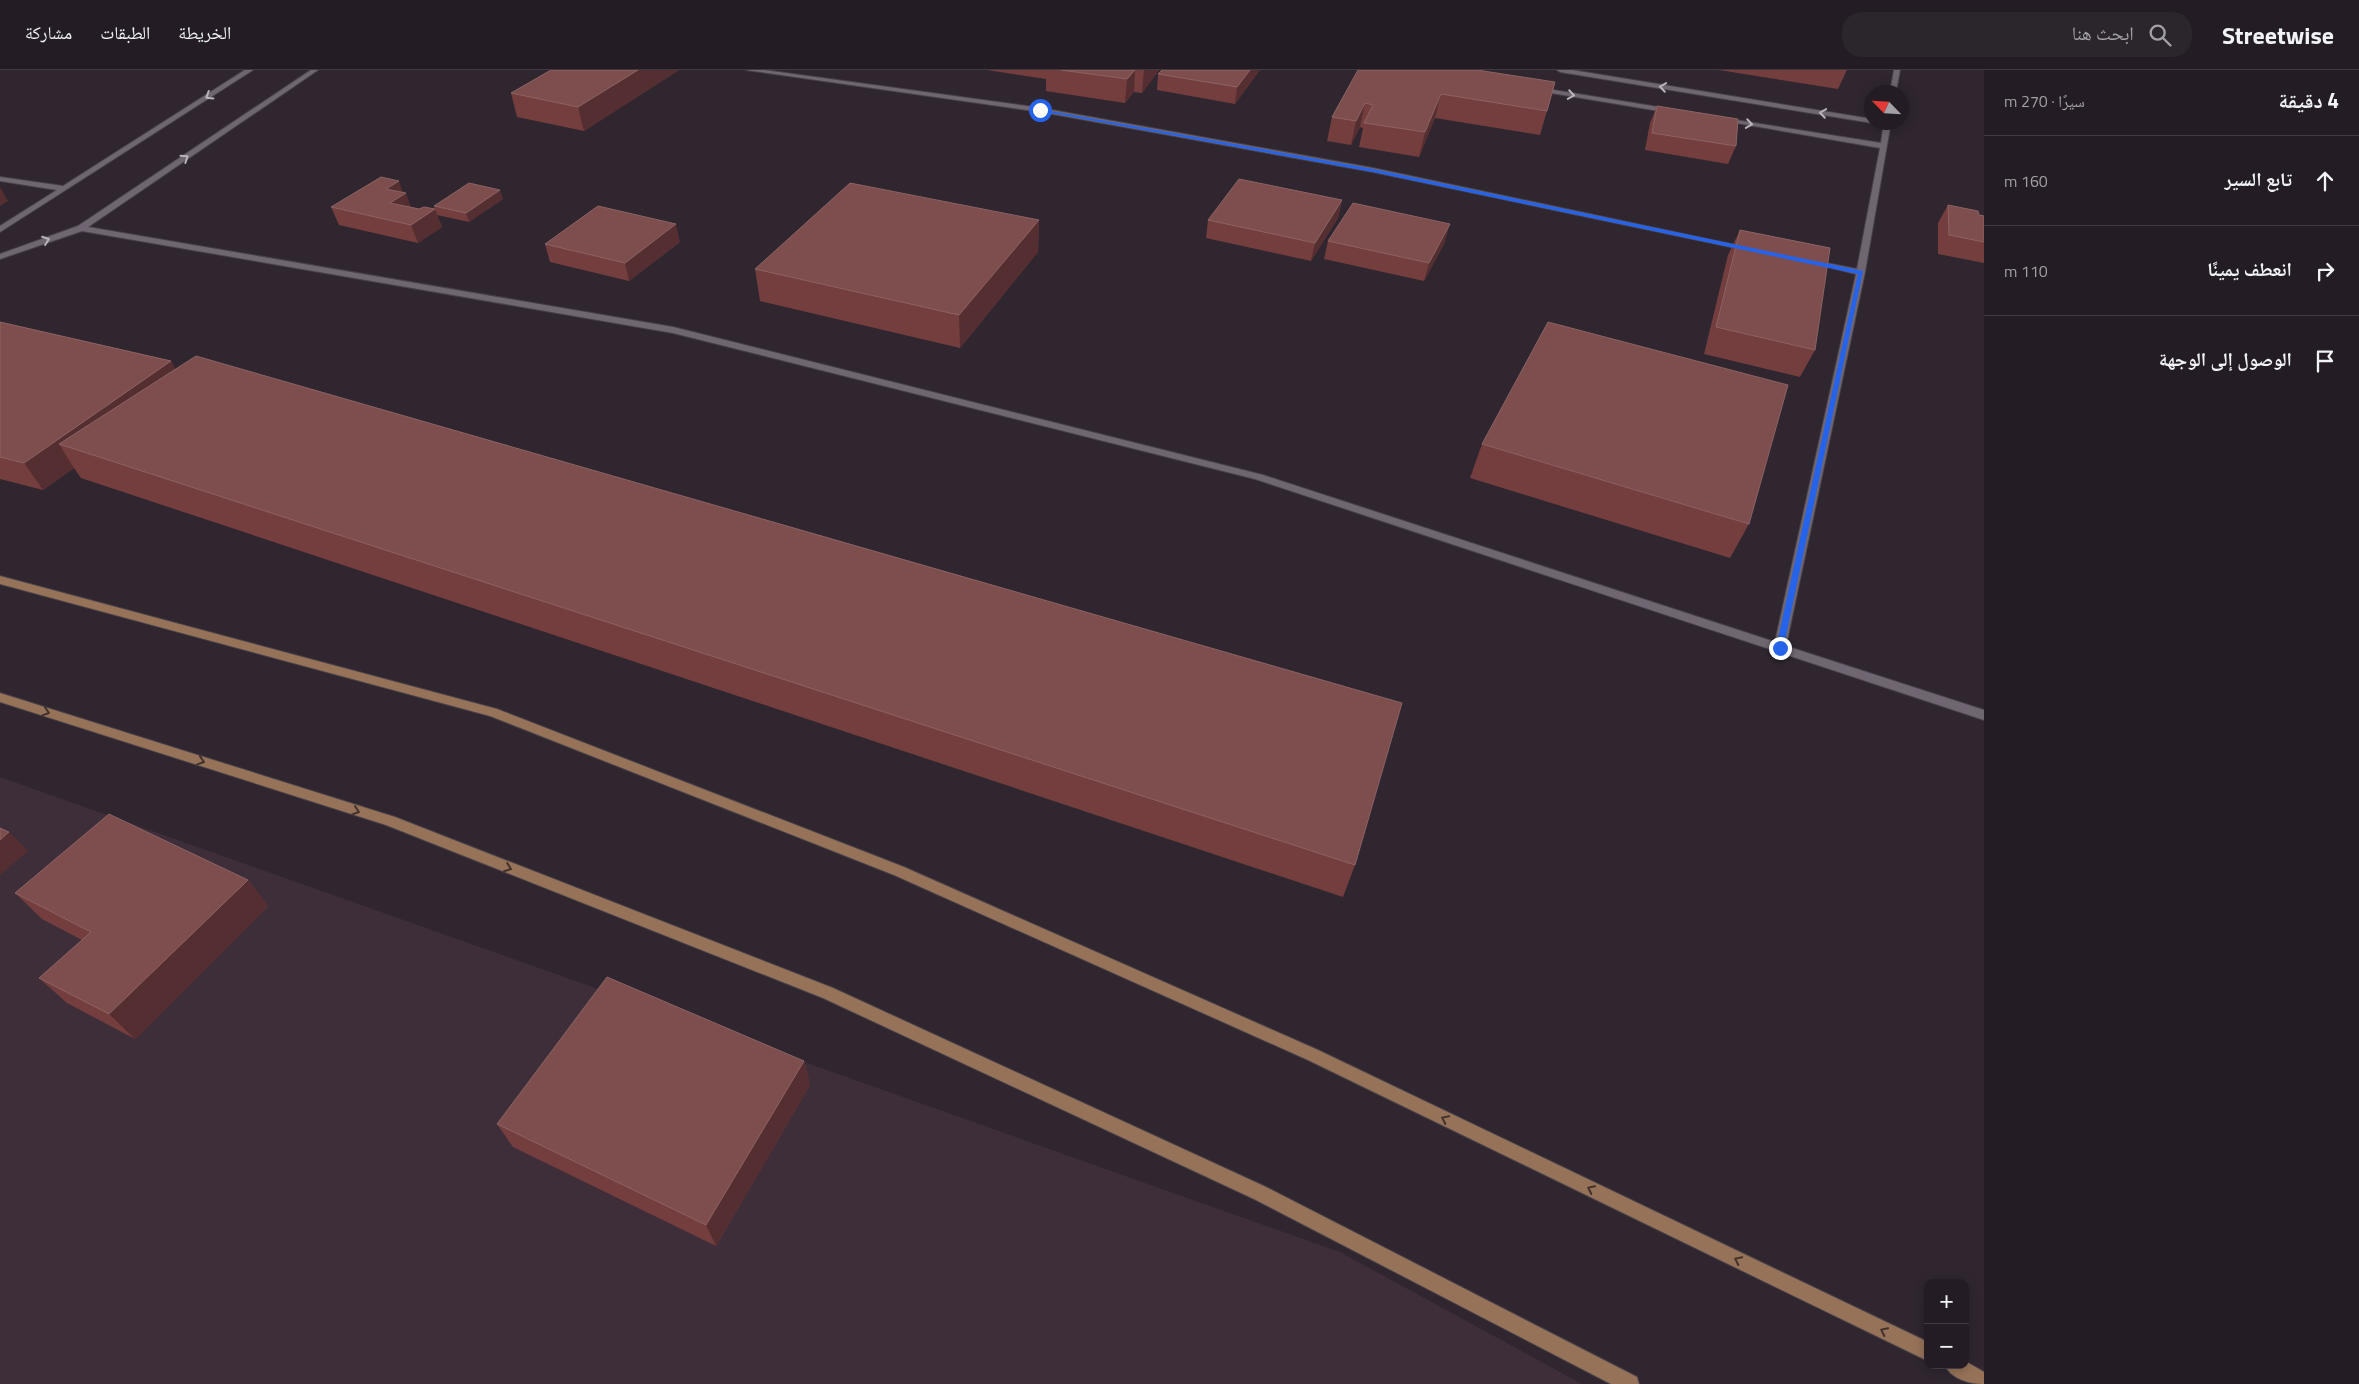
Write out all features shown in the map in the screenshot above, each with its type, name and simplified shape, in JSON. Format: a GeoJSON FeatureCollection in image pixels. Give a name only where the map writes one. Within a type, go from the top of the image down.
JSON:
{"type":"FeatureCollection","features":[{"type":"Feature","properties":{"kind":"main road"},"geometry":{"type":"LineString","coordinates":[[0,580],[493,712],[899,871],[1313,1055],[1924,1350]]}},
{"type":"Feature","properties":{"kind":"main road"},"geometry":{"type":"LineString","coordinates":[[0,697],[390,821],[828,993],[1260,1193],[1630,1384]]}},
{"type":"Feature","properties":{"kind":"main road"},"geometry":{"type":"LineString","coordinates":[[1961,1369],[1984,1382]]}},
{"type":"Feature","properties":{"kind":"street"},"geometry":{"type":"LineString","coordinates":[[0,230],[250,70]]}},
{"type":"Feature","properties":{"kind":"street"},"geometry":{"type":"LineString","coordinates":[[0,257],[81,228],[316,70]]}},
{"type":"Feature","properties":{"kind":"street"},"geometry":{"type":"LineString","coordinates":[[748,70],[1040,110],[1373,170],[1763,252]]}},
{"type":"Feature","properties":{"kind":"street"},"geometry":{"type":"LineString","coordinates":[[1560,70],[1864,120]]}},
{"type":"Feature","properties":{"kind":"street"},"geometry":{"type":"LineString","coordinates":[[1894,85],[1897,70]]}},
{"type":"Feature","properties":{"kind":"street"},"geometry":{"type":"LineString","coordinates":[[1526,88],[1680,113]]}},
{"type":"Feature","properties":{"kind":"street"},"geometry":{"type":"LineString","coordinates":[[1719,119],[1883,146]]}},
{"type":"Feature","properties":{"kind":"street"},"geometry":{"type":"LineString","coordinates":[[1780,648],[1861,272],[1884,130]]}},
{"type":"Feature","properties":{"kind":"street"},"geometry":{"type":"LineString","coordinates":[[0,179],[64,189]]}},
{"type":"Feature","properties":{"kind":"street"},"geometry":{"type":"LineString","coordinates":[[81,228],[673,330],[1259,476],[1984,715]]}},
{"type":"Feature","properties":{"kind":"street"},"geometry":{"type":"LineString","coordinates":[[1802,260],[1861,272]]}},
{"type":"Feature","properties":{"kind":"shaded area"},"geometry":{"type":"Polygon","coordinates":[[[0,777],[1340,1252],[1582,1384],[0,1384],[0,777]]]}},
{"type":"Feature","properties":{"kind":"building"},"geometry":{"type":"Polygon","coordinates":[[[551,70],[638,70],[578,107],[511,93],[551,70]]]}},
{"type":"Feature","properties":{"kind":"building"},"geometry":{"type":"Polygon","coordinates":[[[1061,70],[1135,70],[1127,79],[1061,70]]]}},
{"type":"Feature","properties":{"kind":"building"},"geometry":{"type":"Polygon","coordinates":[[[1162,70],[1250,70],[1237,87],[1158,74],[1162,70]]]}},
{"type":"Feature","properties":{"kind":"building"},"geometry":{"type":"Polygon","coordinates":[[[1358,70],[1477,70],[1555,82],[1547,111],[1441,94],[1425,132],[1364,123],[1373,105],[1365,103],[1356,121],[1332,117],[1358,70]]]}},
{"type":"Feature","properties":{"kind":"building"},"geometry":{"type":"Polygon","coordinates":[[[1657,106],[1738,119],[1736,146],[1652,133],[1657,106]]]}},
{"type":"Feature","properties":{"kind":"building"},"geometry":{"type":"Polygon","coordinates":[[[381,177],[399,181],[386,189],[406,193],[390,203],[419,209],[424,207],[435,209],[411,225],[331,207],[381,177]]]}},
{"type":"Feature","properties":{"kind":"building"},"geometry":{"type":"Polygon","coordinates":[[[1239,179],[1342,200],[1315,243],[1208,220],[1239,179]]]}},
{"type":"Feature","properties":{"kind":"building"},"geometry":{"type":"Polygon","coordinates":[[[469,183],[500,190],[466,213],[434,206],[469,183]]]}},
{"type":"Feature","properties":{"kind":"building"},"geometry":{"type":"Polygon","coordinates":[[[850,183],[1039,220],[959,315],[755,269],[850,183]]]}},
{"type":"Feature","properties":{"kind":"building"},"geometry":{"type":"Polygon","coordinates":[[[1353,203],[1450,224],[1429,263],[1328,241],[1353,203]]]}},
{"type":"Feature","properties":{"kind":"building"},"geometry":{"type":"Polygon","coordinates":[[[1948,205],[1978,211],[1979,215],[1984,216],[1984,242],[1949,235],[1948,205]]]}},
{"type":"Feature","properties":{"kind":"building"},"geometry":{"type":"Polygon","coordinates":[[[598,206],[676,224],[625,263],[545,244],[598,206]]]}},
{"type":"Feature","properties":{"kind":"building"},"geometry":{"type":"Polygon","coordinates":[[[1740,230],[1830,248],[1815,350],[1716,327],[1740,230]]]}},
{"type":"Feature","properties":{"kind":"building"},"geometry":{"type":"Polygon","coordinates":[[[0,322],[171,361],[24,463],[0,457],[0,322]]]}},
{"type":"Feature","properties":{"kind":"building"},"geometry":{"type":"Polygon","coordinates":[[[1548,322],[1788,385],[1749,524],[1482,444],[1548,322]]]}},
{"type":"Feature","properties":{"kind":"building"},"geometry":{"type":"Polygon","coordinates":[[[196,356],[1402,703],[1355,865],[59,444],[196,356]]]}},
{"type":"Feature","properties":{"kind":"building"},"geometry":{"type":"Polygon","coordinates":[[[109,814],[248,880],[109,1014],[39,978],[91,932],[15,893],[109,814]]]}},
{"type":"Feature","properties":{"kind":"building"},"geometry":{"type":"Polygon","coordinates":[[[0,828],[9,832],[0,840],[0,828]]]}},
{"type":"Feature","properties":{"kind":"building"},"geometry":{"type":"Polygon","coordinates":[[[607,977],[804,1061],[706,1225],[497,1124],[607,977]]]}},
{"type":"Feature","properties":{"kind":"route"},"geometry":{"type":"LineString","coordinates":[[1040,110],[1373,170],[1861,272],[1780,648]]}}]}
